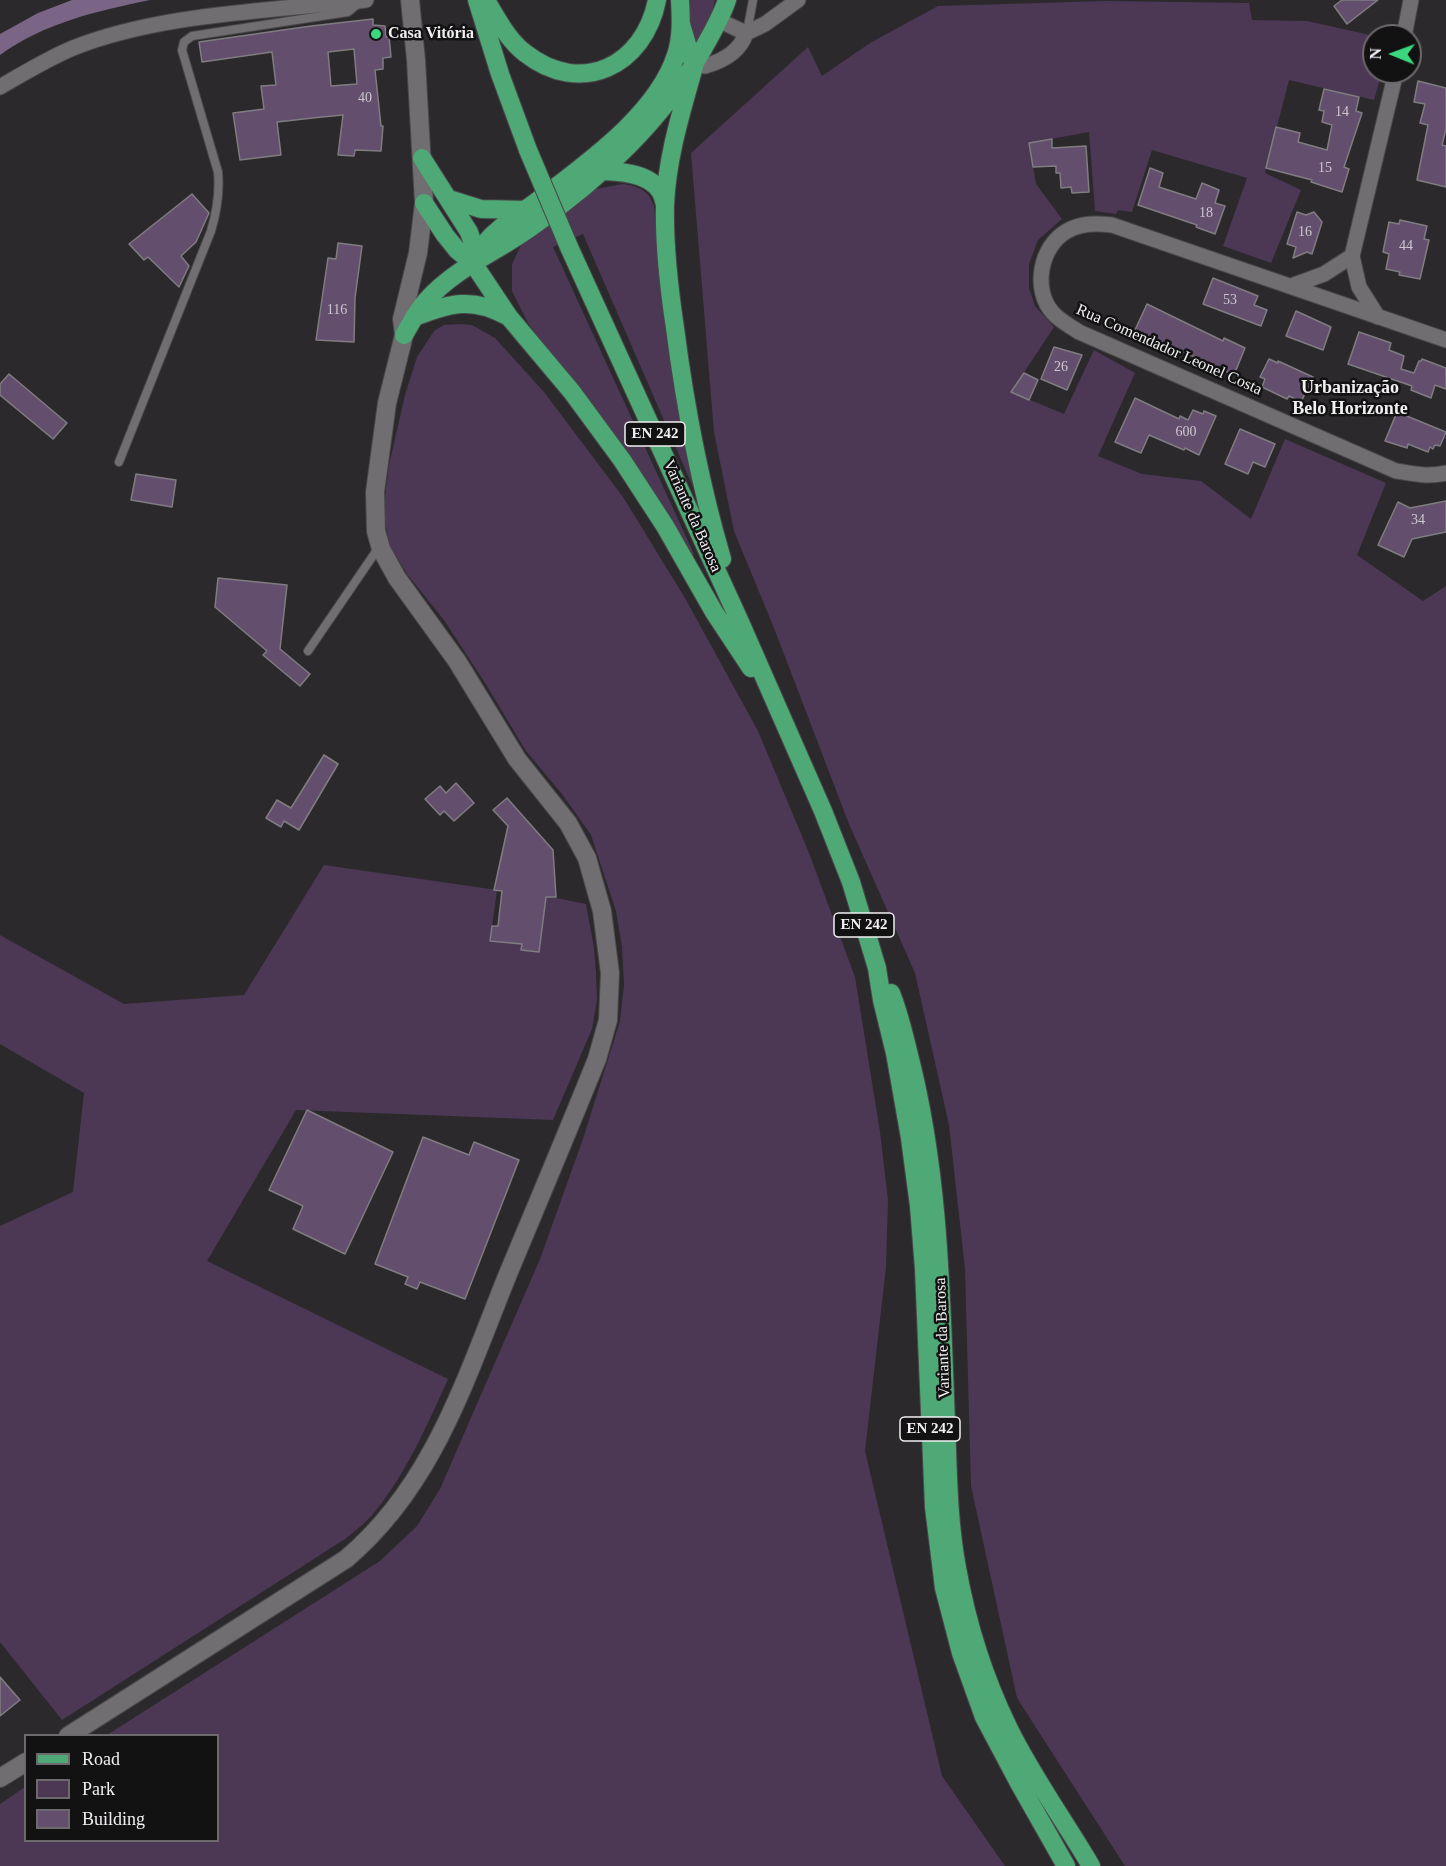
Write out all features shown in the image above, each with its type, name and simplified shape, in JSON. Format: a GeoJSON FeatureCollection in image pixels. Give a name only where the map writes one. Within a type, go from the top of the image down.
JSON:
{"type":"FeatureCollection","features":[{"type":"Feature","properties":{"kind":"main road"},"geometry":{"type":"LineString","coordinates":[[404,335],[402,319],[418,253],[424,203],[410,0]]}},
{"type":"Feature","properties":{"kind":"main road","name":"Variante da Barosa"},"geometry":{"type":"LineString","coordinates":[[477,0],[500,74],[528,150],[569,247],[777,703],[851,882],[877,968],[895,1053],[920,1206],[934,1507],[946,1599],[968,1675],[984,1717],[1018,1783],[1066,1866]]}},
{"type":"Feature","properties":{"kind":"main road"},"geometry":{"type":"LineString","coordinates":[[483,0],[487,2],[511,39],[524,52],[552,69],[580,74],[599,72],[627,56],[647,30],[657,0]]}},
{"type":"Feature","properties":{"kind":"main road"},"geometry":{"type":"LineString","coordinates":[[473,263],[485,243],[503,226],[606,146],[650,100],[666,77],[679,44],[680,0]]}},
{"type":"Feature","properties":{"kind":"main road"},"geometry":{"type":"LineString","coordinates":[[71,1734],[346,1559],[369,1539],[402,1500],[414,1484],[453,1411],[597,1059],[605,1031],[610,995],[608,948],[602,910],[587,858],[568,823],[530,777],[501,735],[463,669],[401,584],[380,546],[374,520],[377,472],[387,403],[404,335],[414,317],[440,288],[473,263],[498,250],[535,225],[602,171],[663,108],[687,78],[720,21],[727,0]]}},
{"type":"Feature","properties":{"kind":"main road"},"geometry":{"type":"LineString","coordinates":[[681,24],[695,63],[674,139],[665,206],[669,284],[682,382],[701,478],[740,622]]}},
{"type":"Feature","properties":{"kind":"main road"},"geometry":{"type":"LineString","coordinates":[[422,158],[468,232],[472,241],[473,263]]}},
{"type":"Feature","properties":{"kind":"main road"},"geometry":{"type":"LineString","coordinates":[[570,176],[586,171],[628,174],[651,182],[661,192],[665,206]]}},
{"type":"Feature","properties":{"kind":"main road"},"geometry":{"type":"LineString","coordinates":[[449,199],[482,209],[526,210]]}},
{"type":"Feature","properties":{"kind":"main road"},"geometry":{"type":"LineString","coordinates":[[424,203],[444,235],[473,263],[508,317],[572,392],[637,480],[714,612],[777,703]]}},
{"type":"Feature","properties":{"kind":"main road"},"geometry":{"type":"LineString","coordinates":[[414,317],[453,304],[470,303],[486,306],[508,317]]}},
{"type":"Feature","properties":{"kind":"main road","name":"Variante da Barosa"},"geometry":{"type":"LineString","coordinates":[[877,968],[892,995],[901,1023],[920,1103],[928,1150],[940,1262],[951,1525],[965,1608],[983,1670],[1009,1730],[1091,1866]]}},
{"type":"Feature","properties":{"kind":"main road"},"geometry":{"type":"LineString","coordinates":[[0,1778],[24,1763]]}},
{"type":"Feature","properties":{"kind":"street"},"geometry":{"type":"LineString","coordinates":[[0,87],[48,59],[75,48],[176,21],[366,0]]}},
{"type":"Feature","properties":{"kind":"street"},"geometry":{"type":"LineString","coordinates":[[695,63],[705,66],[733,53],[744,40],[746,33],[765,24],[798,0]]}},
{"type":"Feature","properties":{"kind":"street"},"geometry":{"type":"LineString","coordinates":[[1406,24],[1411,0]]}},
{"type":"Feature","properties":{"kind":"street"},"geometry":{"type":"LineString","coordinates":[[720,21],[746,33]]}},
{"type":"Feature","properties":{"kind":"street"},"geometry":{"type":"LineString","coordinates":[[1378,316],[1359,287],[1352,255],[1393,84]]}},
{"type":"Feature","properties":{"kind":"street","name":"Rua Comendador Leonel Costa"},"geometry":{"type":"LineString","coordinates":[[1446,340],[1112,225],[1096,223],[1081,225],[1067,231],[1055,239],[1046,255],[1041,284],[1044,298],[1052,312],[1079,332],[1396,471],[1437,475],[1446,473]]}},
{"type":"Feature","properties":{"kind":"street"},"geometry":{"type":"LineString","coordinates":[[1291,286],[1324,274],[1352,255]]}},
{"type":"Feature","properties":{"kind":"lane"},"geometry":{"type":"LineString","coordinates":[[746,33],[753,0]]}},
{"type":"Feature","properties":{"kind":"lane"},"geometry":{"type":"LineString","coordinates":[[119,462],[211,231],[219,201],[218,172],[182,50],[184,42],[192,36],[348,12],[361,1]]}},
{"type":"Feature","properties":{"kind":"lane"},"geometry":{"type":"LineString","coordinates":[[308,651],[380,546]]}},
{"type":"Feature","properties":{"kind":"green space"},"geometry":{"type":"Polygon","coordinates":[[[686,0],[715,0],[711,18],[696,45],[686,0]]]}},
{"type":"Feature","properties":{"kind":"green space"},"geometry":{"type":"Polygon","coordinates":[[[1106,1],[1249,3],[1252,20],[1307,21],[1362,33],[1362,84],[1379,84],[1374,100],[1289,80],[1265,173],[1301,190],[1271,263],[1223,246],[1247,178],[1152,150],[1132,212],[1118,210],[1116,214],[1095,211],[1089,132],[1029,143],[1036,184],[1062,219],[1038,240],[1029,264],[1029,288],[1035,306],[1054,327],[1011,392],[1064,414],[1094,350],[1135,373],[1098,456],[1142,474],[1201,481],[1251,519],[1285,439],[1386,483],[1357,555],[1423,601],[1446,586],[1446,1866],[1125,1866],[1017,1698],[971,1486],[965,1269],[949,1125],[915,973],[849,824],[734,531],[714,432],[691,153],[808,47],[822,76],[870,43],[938,6],[1106,1]]]}},
{"type":"Feature","properties":{"kind":"green space"},"geometry":{"type":"Polygon","coordinates":[[[623,184],[643,190],[654,206],[667,331],[693,487],[583,234],[553,247],[694,554],[690,557],[602,422],[528,323],[512,291],[512,264],[522,243],[596,189],[623,184]]]}},
{"type":"Feature","properties":{"kind":"green space"},"geometry":{"type":"Polygon","coordinates":[[[444,325],[472,325],[495,338],[544,392],[623,497],[685,598],[758,731],[809,853],[855,977],[880,1132],[888,1200],[886,1267],[865,1451],[942,1776],[1005,1866],[0,1866],[0,1804],[24,1788],[24,1842],[219,1842],[219,1734],[109,1734],[380,1561],[417,1526],[440,1489],[540,1259],[583,1139],[620,1021],[624,985],[622,947],[616,911],[591,835],[562,794],[526,751],[444,620],[407,574],[390,546],[384,505],[389,465],[405,395],[417,357],[434,331],[444,325]]]}},
{"type":"Feature","properties":{"kind":"green space"},"geometry":{"type":"Polygon","coordinates":[[[324,865],[497,890],[490,941],[522,944],[521,950],[539,952],[546,896],[586,904],[596,974],[597,1000],[592,1029],[553,1120],[296,1110],[207,1261],[448,1379],[424,1432],[396,1483],[373,1514],[360,1527],[345,1539],[62,1720],[0,1642],[0,1226],[73,1192],[84,1093],[0,1044],[0,935],[124,1004],[244,995],[324,865]]]}},
{"type":"Feature","properties":{"kind":"shaded area"},"geometry":{"type":"Polygon","coordinates":[[[72,0],[150,0],[53,26],[0,55],[0,34],[38,13],[72,0]]]}},
{"type":"Feature","properties":{"kind":"building"},"geometry":{"type":"Polygon","coordinates":[[[1342,0],[1378,0],[1347,24],[1334,6],[1342,0]]]}},
{"type":"Feature","properties":{"kind":"building"},"geometry":{"type":"Polygon","coordinates":[[[373,19],[373,25],[385,26],[386,37],[389,36],[391,57],[383,58],[383,69],[375,70],[381,126],[383,126],[381,151],[355,150],[354,156],[338,155],[343,115],[277,122],[281,155],[240,160],[233,113],[264,109],[261,86],[276,85],[272,52],[202,62],[199,42],[373,19]],[[354,49],[328,52],[331,86],[357,84],[354,49]]]}},
{"type":"Feature","properties":{"kind":"building"},"geometry":{"type":"Polygon","coordinates":[[[1422,82],[1446,88],[1446,129],[1442,145],[1446,146],[1446,187],[1417,180],[1428,125],[1420,123],[1425,104],[1414,102],[1417,84],[1422,84],[1422,82]]]}},
{"type":"Feature","properties":{"kind":"building"},"geometry":{"type":"Polygon","coordinates":[[[1324,89],[1359,97],[1356,111],[1362,113],[1344,167],[1349,169],[1342,192],[1311,182],[1312,180],[1266,168],[1276,127],[1300,133],[1298,142],[1327,150],[1332,125],[1322,122],[1324,111],[1319,110],[1324,89]]]}},
{"type":"Feature","properties":{"kind":"building"},"geometry":{"type":"Polygon","coordinates":[[[1052,139],[1052,148],[1086,146],[1089,192],[1072,193],[1071,187],[1061,188],[1060,173],[1056,173],[1056,166],[1033,167],[1029,143],[1052,139]]]}},
{"type":"Feature","properties":{"kind":"building"},"geometry":{"type":"Polygon","coordinates":[[[1150,168],[1163,173],[1159,187],[1196,199],[1202,183],[1219,190],[1215,203],[1225,206],[1215,234],[1196,227],[1197,225],[1138,205],[1150,168]]]}},
{"type":"Feature","properties":{"kind":"building"},"geometry":{"type":"Polygon","coordinates":[[[192,194],[209,213],[196,242],[181,256],[189,266],[179,287],[148,257],[144,260],[129,244],[192,194]]]}},
{"type":"Feature","properties":{"kind":"building"},"geometry":{"type":"Polygon","coordinates":[[[1297,212],[1306,215],[1314,212],[1322,222],[1312,254],[1307,252],[1293,258],[1296,247],[1287,244],[1297,212]]]}},
{"type":"Feature","properties":{"kind":"building"},"geometry":{"type":"Polygon","coordinates":[[[1400,220],[1427,226],[1424,239],[1429,240],[1420,279],[1399,275],[1400,272],[1386,269],[1389,254],[1383,252],[1389,222],[1399,224],[1400,220]]]}},
{"type":"Feature","properties":{"kind":"building"},"geometry":{"type":"Polygon","coordinates":[[[338,243],[362,246],[355,298],[354,342],[316,340],[328,258],[336,259],[338,243]]]}},
{"type":"Feature","properties":{"kind":"building"},"geometry":{"type":"Polygon","coordinates":[[[1213,278],[1258,296],[1254,305],[1267,310],[1261,326],[1203,304],[1213,278]]]}},
{"type":"Feature","properties":{"kind":"building"},"geometry":{"type":"Polygon","coordinates":[[[1147,304],[1223,341],[1224,338],[1245,348],[1234,375],[1135,330],[1147,304]]]}},
{"type":"Feature","properties":{"kind":"building"},"geometry":{"type":"Polygon","coordinates":[[[1296,311],[1331,327],[1323,350],[1286,336],[1296,311]]]}},
{"type":"Feature","properties":{"kind":"building"},"geometry":{"type":"Polygon","coordinates":[[[1359,332],[1391,343],[1389,350],[1404,356],[1401,369],[1414,373],[1422,359],[1446,368],[1446,389],[1435,385],[1431,398],[1411,390],[1412,386],[1348,364],[1359,332]]]}},
{"type":"Feature","properties":{"kind":"building"},"geometry":{"type":"Polygon","coordinates":[[[1054,347],[1082,355],[1067,390],[1041,379],[1054,347]]]}},
{"type":"Feature","properties":{"kind":"building"},"geometry":{"type":"Polygon","coordinates":[[[1269,359],[1313,377],[1301,402],[1289,396],[1287,399],[1262,387],[1265,379],[1260,377],[1269,359]]]}},
{"type":"Feature","properties":{"kind":"building"},"geometry":{"type":"Polygon","coordinates":[[[1024,373],[1038,380],[1029,400],[1011,392],[1024,373]]]}},
{"type":"Feature","properties":{"kind":"building"},"geometry":{"type":"Polygon","coordinates":[[[9,374],[67,423],[53,439],[0,395],[0,384],[9,374]]]}},
{"type":"Feature","properties":{"kind":"building"},"geometry":{"type":"Polygon","coordinates":[[[1135,398],[1179,419],[1180,416],[1188,420],[1193,410],[1203,414],[1204,411],[1216,416],[1199,455],[1149,435],[1141,453],[1115,442],[1135,398]]]}},
{"type":"Feature","properties":{"kind":"building"},"geometry":{"type":"Polygon","coordinates":[[[1397,412],[1446,432],[1440,446],[1435,445],[1433,449],[1430,447],[1428,452],[1408,444],[1407,448],[1385,441],[1397,412]]]}},
{"type":"Feature","properties":{"kind":"building"},"geometry":{"type":"Polygon","coordinates":[[[1240,429],[1275,444],[1265,467],[1253,462],[1248,474],[1225,464],[1240,429]]]}},
{"type":"Feature","properties":{"kind":"building"},"geometry":{"type":"Polygon","coordinates":[[[136,474],[176,480],[172,507],[131,500],[136,474]]]}},
{"type":"Feature","properties":{"kind":"building"},"geometry":{"type":"Polygon","coordinates":[[[1446,501],[1446,532],[1412,539],[1404,557],[1378,545],[1398,502],[1410,508],[1446,501]]]}},
{"type":"Feature","properties":{"kind":"building"},"geometry":{"type":"Polygon","coordinates":[[[218,578],[287,585],[280,649],[310,674],[300,686],[263,655],[267,651],[215,607],[218,578]]]}},
{"type":"Feature","properties":{"kind":"building"},"geometry":{"type":"Polygon","coordinates":[[[324,755],[338,764],[299,830],[284,821],[281,827],[266,818],[277,800],[291,808],[324,755]]]}},
{"type":"Feature","properties":{"kind":"building"},"geometry":{"type":"Polygon","coordinates":[[[456,783],[474,803],[454,821],[444,811],[440,815],[425,799],[440,786],[446,793],[456,783]]]}},
{"type":"Feature","properties":{"kind":"building"},"geometry":{"type":"Polygon","coordinates":[[[507,798],[553,850],[556,897],[546,897],[539,952],[521,950],[522,944],[490,941],[492,926],[498,926],[502,891],[494,890],[508,826],[493,810],[507,798]]]}},
{"type":"Feature","properties":{"kind":"building"},"geometry":{"type":"Polygon","coordinates":[[[307,1110],[393,1152],[345,1254],[293,1229],[303,1206],[269,1190],[307,1110]]]}},
{"type":"Feature","properties":{"kind":"building"},"geometry":{"type":"Polygon","coordinates":[[[423,1137],[469,1155],[474,1142],[519,1160],[465,1299],[420,1282],[417,1289],[405,1284],[408,1277],[375,1264],[423,1137]]]}},
{"type":"Feature","properties":{"kind":"building"},"geometry":{"type":"Polygon","coordinates":[[[0,1677],[20,1700],[0,1716],[0,1677]]]}},
{"type":"Feature","properties":{"kind":"place","name":"Casa Vitória"},"geometry":{"type":"Point","coordinates":[376,34]}},
{"type":"Feature","properties":{"kind":"district","name":"Urbanização Belo Horizonte"},"geometry":{"type":"Point","coordinates":[1350,398]}}]}
